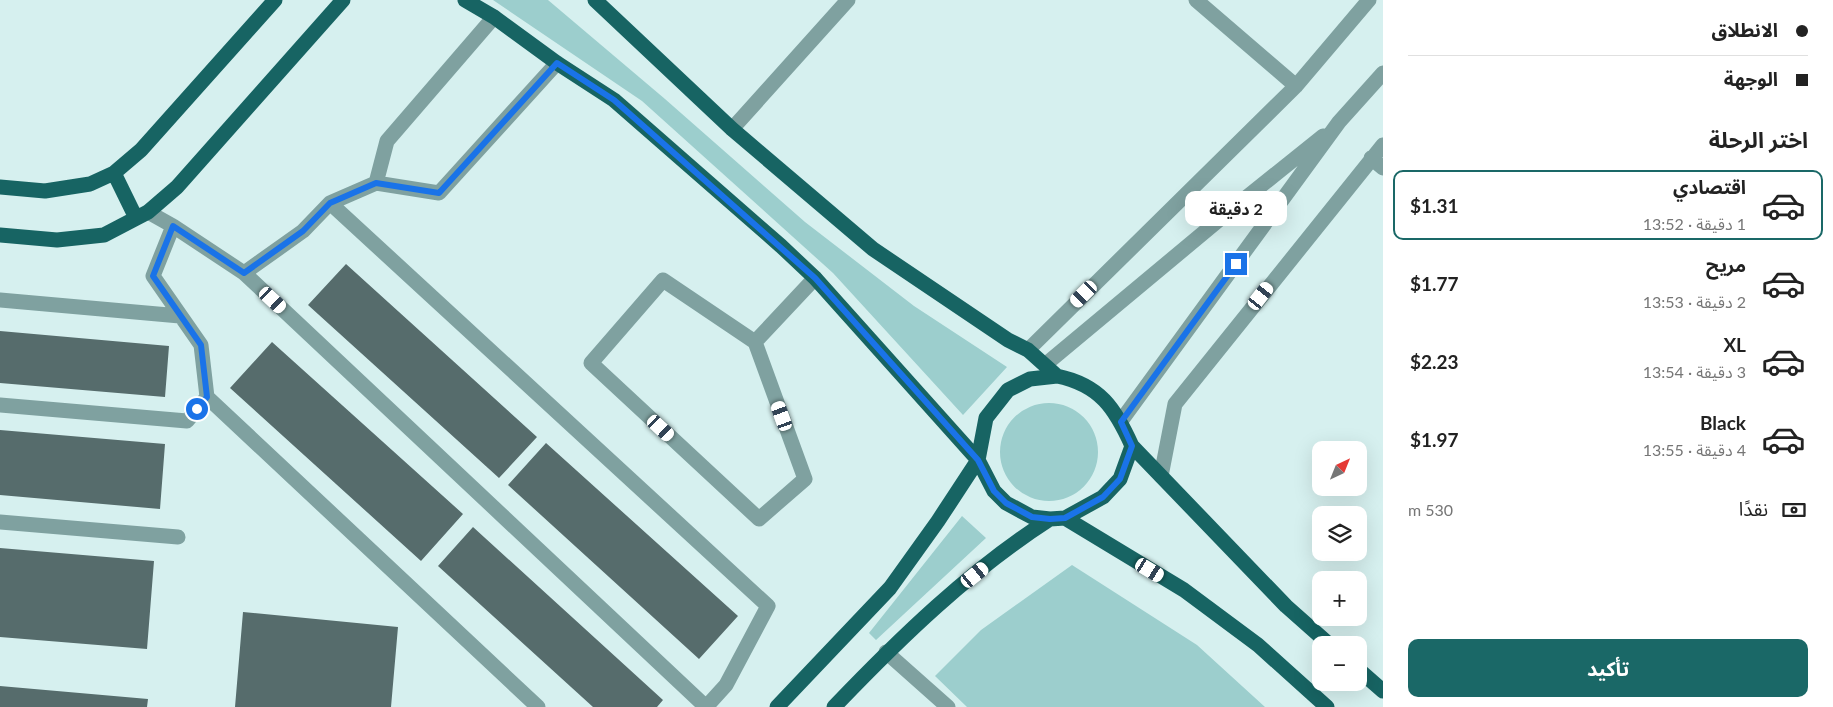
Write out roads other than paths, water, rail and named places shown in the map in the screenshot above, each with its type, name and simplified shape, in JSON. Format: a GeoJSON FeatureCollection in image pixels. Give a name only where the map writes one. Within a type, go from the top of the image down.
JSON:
{"type":"FeatureCollection","features":[{"type":"Feature","properties":{"kind":"main road"},"geometry":{"type":"LineString","coordinates":[[0,187],[45,190],[90,184],[114,173],[141,150],[275,0]]}},
{"type":"Feature","properties":{"kind":"main road"},"geometry":{"type":"LineString","coordinates":[[0,235],[57,240],[104,235],[142,215],[177,187],[343,0]]}},
{"type":"Feature","properties":{"kind":"main road"},"geometry":{"type":"LineString","coordinates":[[465,0],[494,17],[557,63],[614,100],[815,278],[978,460],[994,491],[1006,503],[1032,517],[1065,518],[1103,497],[1120,479],[1132,446]]}},
{"type":"Feature","properties":{"kind":"main road"},"geometry":{"type":"LineString","coordinates":[[595,0],[732,130],[873,249],[1008,340],[1028,350],[1046,364],[1057,376]]}},
{"type":"Feature","properties":{"kind":"main road"},"geometry":{"type":"LineString","coordinates":[[114,173],[142,215]]}},
{"type":"Feature","properties":{"kind":"main road"},"geometry":{"type":"LineString","coordinates":[[778,707],[890,588],[938,521],[978,460],[986,418],[1008,390],[1030,379],[1057,376],[1075,380],[1104,398],[1121,422],[1132,446],[1286,606],[1320,636]]}},
{"type":"Feature","properties":{"kind":"main road"},"geometry":{"type":"LineString","coordinates":[[1065,518],[1184,590],[1258,645],[1327,707]]}},
{"type":"Feature","properties":{"kind":"main road"},"geometry":{"type":"LineString","coordinates":[[834,707],[886,652],[933,609],[1016,541],[1050,519]]}},
{"type":"Feature","properties":{"kind":"main road"},"geometry":{"type":"LineString","coordinates":[[1367,677],[1383,691]]}},
{"type":"Feature","properties":{"kind":"street"},"geometry":{"type":"LineString","coordinates":[[732,130],[848,0]]}},
{"type":"Feature","properties":{"kind":"street"},"geometry":{"type":"LineString","coordinates":[[1196,0],[1296,86]]}},
{"type":"Feature","properties":{"kind":"street"},"geometry":{"type":"LineString","coordinates":[[1028,350],[1296,86],[1369,0]]}},
{"type":"Feature","properties":{"kind":"street"},"geometry":{"type":"LineString","coordinates":[[376,183],[387,141],[494,17]]}},
{"type":"Feature","properties":{"kind":"street"},"geometry":{"type":"LineString","coordinates":[[244,273],[303,231],[330,203],[376,183],[439,193],[557,63]]}},
{"type":"Feature","properties":{"kind":"street"},"geometry":{"type":"LineString","coordinates":[[1121,422],[1340,122],[1383,73]]}},
{"type":"Feature","properties":{"kind":"street"},"geometry":{"type":"LineString","coordinates":[[1046,364],[1340,122]]}},
{"type":"Feature","properties":{"kind":"street"},"geometry":{"type":"LineString","coordinates":[[1161,476],[1175,404],[1383,145]]}},
{"type":"Feature","properties":{"kind":"street"},"geometry":{"type":"LineString","coordinates":[[1371,158],[1383,168]]}},
{"type":"Feature","properties":{"kind":"street"},"geometry":{"type":"LineString","coordinates":[[142,215],[173,226],[244,273],[706,707],[726,685],[768,606],[330,203]]}},
{"type":"Feature","properties":{"kind":"street"},"geometry":{"type":"LineString","coordinates":[[173,226],[153,276],[201,345],[207,397],[538,707]]}},
{"type":"Feature","properties":{"kind":"street"},"geometry":{"type":"LineString","coordinates":[[755,342],[815,278]]}},
{"type":"Feature","properties":{"kind":"street"},"geometry":{"type":"LineString","coordinates":[[663,280],[755,342],[805,480],[759,519],[591,363],[663,280]]}},
{"type":"Feature","properties":{"kind":"street"},"geometry":{"type":"LineString","coordinates":[[0,300],[180,316]]}},
{"type":"Feature","properties":{"kind":"street"},"geometry":{"type":"LineString","coordinates":[[0,405],[187,421],[207,397]]}},
{"type":"Feature","properties":{"kind":"street"},"geometry":{"type":"LineString","coordinates":[[0,522],[178,537]]}},
{"type":"Feature","properties":{"kind":"street"},"geometry":{"type":"LineString","coordinates":[[886,652],[948,707]]}}]}
